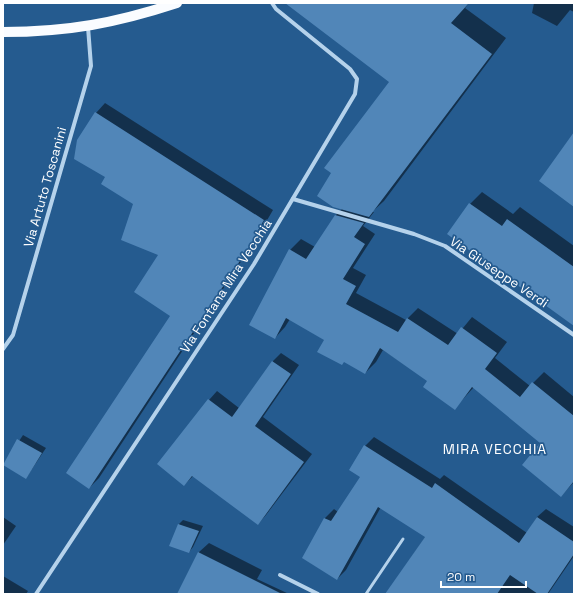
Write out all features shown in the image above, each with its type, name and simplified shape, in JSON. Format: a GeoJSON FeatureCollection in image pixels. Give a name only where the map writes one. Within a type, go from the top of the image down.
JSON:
{"type":"FeatureCollection","features":[{"type":"Feature","properties":{"kind":"main road"},"geometry":{"type":"LineString","coordinates":[[3,32],[37,32],[88,27],[138,16],[177,3]]}},
{"type":"Feature","properties":{"kind":"street","name":"Via Fontana Mira Vecchia"},"geometry":{"type":"LineString","coordinates":[[36,594],[254,264],[355,94],[357,79],[350,69],[276,9],[272,3]]}},
{"type":"Feature","properties":{"kind":"street","name":"Via Artuto Toscanini"},"geometry":{"type":"LineString","coordinates":[[3,349],[13,335],[91,66],[88,27]]}},
{"type":"Feature","properties":{"kind":"street","name":"Via Giuseppe Verdi"},"geometry":{"type":"LineString","coordinates":[[293,199],[414,234],[445,246],[574,335]]}},
{"type":"Feature","properties":{"kind":"street"},"geometry":{"type":"LineString","coordinates":[[280,575],[318,594]]}},
{"type":"Feature","properties":{"kind":"lane"},"geometry":{"type":"LineString","coordinates":[[366,594],[403,539]]}},
{"type":"Feature","properties":{"kind":"building"},"geometry":{"type":"Polygon","coordinates":[[[285,3],[469,3],[451,23],[492,54],[369,217],[333,207],[317,196],[331,173],[324,168],[389,82],[285,3]]]}},
{"type":"Feature","properties":{"kind":"building"},"geometry":{"type":"Polygon","coordinates":[[[95,112],[264,220],[257,232],[259,232],[89,489],[66,473],[170,316],[134,292],[158,255],[121,240],[133,204],[101,184],[105,177],[74,159],[77,140],[95,112]]]}},
{"type":"Feature","properties":{"kind":"building"},"geometry":{"type":"Polygon","coordinates":[[[574,132],[574,207],[539,181],[574,132]]]}},
{"type":"Feature","properties":{"kind":"building"},"geometry":{"type":"Polygon","coordinates":[[[469,203],[502,226],[507,219],[574,267],[574,326],[447,234],[469,203]]]}},
{"type":"Feature","properties":{"kind":"building"},"geometry":{"type":"Polygon","coordinates":[[[335,215],[364,223],[354,237],[365,244],[343,279],[356,286],[346,304],[398,332],[407,318],[448,345],[461,327],[497,353],[485,369],[520,397],[532,382],[574,416],[574,481],[561,497],[522,465],[540,443],[472,387],[455,410],[423,387],[427,381],[380,348],[365,374],[344,362],[342,365],[317,352],[324,340],[286,318],[275,339],[249,325],[289,249],[306,259],[335,215]]]}},
{"type":"Feature","properties":{"kind":"building"},"geometry":{"type":"Polygon","coordinates":[[[272,361],[291,374],[255,426],[304,462],[258,525],[192,476],[184,486],[157,464],[208,399],[232,417],[272,361]]]}},
{"type":"Feature","properties":{"kind":"building"},"geometry":{"type":"Polygon","coordinates":[[[17,439],[42,453],[26,479],[3,465],[17,439]]]}},
{"type":"Feature","properties":{"kind":"building"},"geometry":{"type":"Polygon","coordinates":[[[364,445],[432,488],[435,483],[519,543],[537,517],[574,542],[574,554],[547,594],[538,594],[510,575],[497,594],[385,594],[425,537],[378,507],[337,580],[302,558],[324,518],[331,521],[360,477],[349,470],[364,445]]]}},
{"type":"Feature","properties":{"kind":"building"},"geometry":{"type":"Polygon","coordinates":[[[178,524],[199,531],[189,553],[169,546],[178,524]]]}},
{"type":"Feature","properties":{"kind":"building"},"geometry":{"type":"Polygon","coordinates":[[[198,552],[282,594],[177,594],[198,552]]]}},
{"type":"Feature","properties":{"kind":"district","name":"MIRA VECCHIA"},"geometry":{"type":"Point","coordinates":[495,449]}}]}
